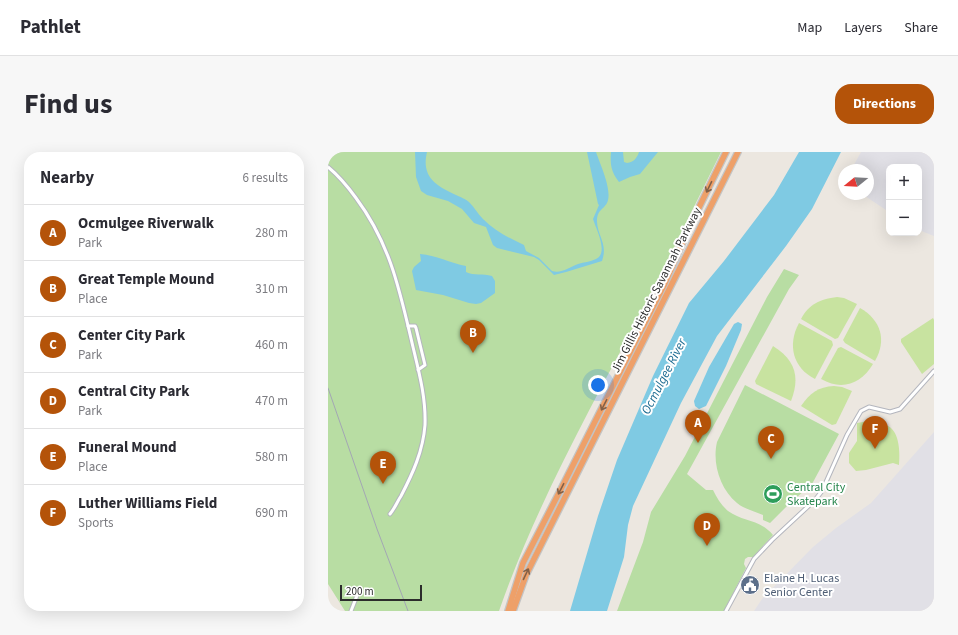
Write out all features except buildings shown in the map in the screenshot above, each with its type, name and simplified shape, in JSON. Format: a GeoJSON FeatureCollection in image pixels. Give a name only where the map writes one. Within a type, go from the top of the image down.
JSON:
{"type":"FeatureCollection","features":[{"type":"Feature","properties":{"kind":"highway","name":"Jim Gillis Historic Savannah Parkway"},"geometry":{"type":"LineString","coordinates":[[508,611],[523,563],[658,297],[726,152]]}},
{"type":"Feature","properties":{"kind":"highway","name":"Jim Gillis Historic Savannah Parkway"},"geometry":{"type":"LineString","coordinates":[[513,611],[526,575],[738,152]]}},
{"type":"Feature","properties":{"kind":"street"},"geometry":{"type":"LineString","coordinates":[[328,167],[352,192],[369,215],[379,233],[394,271],[408,326],[425,406],[425,425],[422,447],[415,468],[390,514]]}},
{"type":"Feature","properties":{"kind":"street"},"geometry":{"type":"LineString","coordinates":[[408,326],[415,326],[416,328],[425,365],[418,370]]}},
{"type":"Feature","properties":{"kind":"street"},"geometry":{"type":"LineString","coordinates":[[726,611],[754,559],[816,499],[822,491],[843,442],[861,411],[869,407],[890,412],[900,408],[934,371]]}},
{"type":"Feature","properties":{"kind":"street"},"geometry":{"type":"LineString","coordinates":[[352,611],[358,594]]}},
{"type":"Feature","properties":{"kind":"shaded area"},"geometry":{"type":"Polygon","coordinates":[[[861,152],[934,152],[934,236],[922,231],[922,164],[886,164],[886,210],[871,200],[874,200],[874,164],[854,164],[861,152]]]}},
{"type":"Feature","properties":{"kind":"shaded area"},"geometry":{"type":"Polygon","coordinates":[[[934,432],[934,611],[754,611],[762,599],[813,547],[836,528],[871,503],[934,432]]]}},
{"type":"Feature","properties":{"kind":"green space"},"geometry":{"type":"Polygon","coordinates":[[[328,152],[721,152],[653,289],[565,457],[530,533],[499,611],[345,611],[328,584],[328,152]]]}},
{"type":"Feature","properties":{"kind":"green space"},"geometry":{"type":"Polygon","coordinates":[[[784,269],[799,275],[789,289],[687,474],[706,490],[713,490],[719,501],[728,511],[734,515],[763,526],[773,535],[753,557],[748,557],[745,559],[744,564],[746,568],[724,611],[617,611],[643,542],[651,512],[685,456],[767,297],[784,269]]]}},
{"type":"Feature","properties":{"kind":"green space"},"geometry":{"type":"Polygon","coordinates":[[[837,297],[844,298],[857,304],[838,338],[835,339],[801,319],[811,306],[825,299],[837,297]]]}},
{"type":"Feature","properties":{"kind":"green space"},"geometry":{"type":"Polygon","coordinates":[[[860,308],[873,318],[880,331],[881,346],[875,361],[845,343],[843,340],[860,308]]]}},
{"type":"Feature","properties":{"kind":"green space"},"geometry":{"type":"Polygon","coordinates":[[[933,318],[934,364],[922,374],[901,342],[901,339],[933,318]]]}},
{"type":"Feature","properties":{"kind":"green space"},"geometry":{"type":"Polygon","coordinates":[[[799,323],[832,341],[833,345],[815,379],[802,369],[794,355],[793,339],[799,323]]]}},
{"type":"Feature","properties":{"kind":"green space"},"geometry":{"type":"Polygon","coordinates":[[[773,346],[787,357],[794,370],[795,385],[791,401],[756,384],[755,381],[773,346]]]}},
{"type":"Feature","properties":{"kind":"green space"},"geometry":{"type":"Polygon","coordinates":[[[841,347],[873,364],[857,381],[850,384],[836,385],[821,379],[838,348],[841,347]]]}},
{"type":"Feature","properties":{"kind":"green space"},"geometry":{"type":"Polygon","coordinates":[[[745,385],[839,434],[812,484],[770,523],[763,520],[763,515],[743,507],[731,497],[722,483],[717,467],[717,442],[745,385]]]}},
{"type":"Feature","properties":{"kind":"green space"},"geometry":{"type":"Polygon","coordinates":[[[834,386],[852,391],[836,424],[832,425],[801,406],[819,389],[834,386]]]}},
{"type":"Feature","properties":{"kind":"green space"},"geometry":{"type":"Polygon","coordinates":[[[869,421],[886,425],[895,433],[899,449],[899,465],[893,463],[856,471],[849,463],[849,453],[857,441],[857,423],[869,421]]]}},
{"type":"Feature","properties":{"kind":"water"},"geometry":{"type":"Polygon","coordinates":[[[415,152],[427,152],[426,168],[428,174],[436,184],[468,201],[483,219],[497,231],[524,245],[526,251],[539,258],[552,271],[559,272],[578,264],[594,260],[600,256],[602,246],[593,219],[599,205],[587,152],[596,152],[608,192],[607,203],[597,218],[604,250],[602,261],[554,275],[534,257],[497,248],[493,245],[486,227],[474,223],[462,209],[448,201],[427,195],[421,191],[416,177],[415,152]]]}},
{"type":"Feature","properties":{"kind":"water"},"geometry":{"type":"Polygon","coordinates":[[[611,152],[623,152],[624,162],[627,163],[632,162],[639,152],[658,152],[640,174],[619,182],[614,175],[612,168],[611,152]]]}},
{"type":"Feature","properties":{"kind":"water","name":"Ocmulgee River"},"geometry":{"type":"Polygon","coordinates":[[[799,152],[841,152],[812,209],[786,246],[717,336],[681,403],[633,506],[628,525],[624,557],[607,611],[570,611],[598,516],[617,460],[653,376],[689,303],[724,261],[774,195],[799,152]]]}},
{"type":"Feature","properties":{"kind":"water"},"geometry":{"type":"Polygon","coordinates":[[[420,254],[466,266],[466,272],[469,273],[492,276],[495,281],[495,293],[481,303],[476,304],[443,295],[416,290],[412,271],[421,261],[420,254]]]}},
{"type":"Feature","properties":{"kind":"water"},"geometry":{"type":"Polygon","coordinates":[[[738,322],[742,324],[741,330],[726,366],[706,406],[699,409],[695,406],[694,401],[709,367],[734,324],[738,322]]]}},
{"type":"Feature","properties":{"kind":"railway"},"geometry":{"type":"LineString","coordinates":[[328,388],[377,529],[408,611]]}},
{"type":"Feature","properties":{"kind":"place","name":"Great Temple Mound"},"geometry":{"type":"Point","coordinates":[473,353]}},
{"type":"Feature","properties":{"kind":"place","name":"Ocmulgee Riverwalk"},"geometry":{"type":"Point","coordinates":[698,443]}},
{"type":"Feature","properties":{"kind":"place","name":"Luther Williams Field"},"geometry":{"type":"Point","coordinates":[875,449]}},
{"type":"Feature","properties":{"kind":"place","name":"Center City Park"},"geometry":{"type":"Point","coordinates":[771,459]}},
{"type":"Feature","properties":{"kind":"place","name":"Funeral Mound"},"geometry":{"type":"Point","coordinates":[383,484]}},
{"type":"Feature","properties":{"kind":"place","name":"Central City Skatepark"},"geometry":{"type":"Point","coordinates":[773,494]}},
{"type":"Feature","properties":{"kind":"place","name":"Central City Park"},"geometry":{"type":"Point","coordinates":[707,546]}},
{"type":"Feature","properties":{"kind":"place","name":"Elaine H. Lucas Senior Center"},"geometry":{"type":"Point","coordinates":[750,585]}}]}
